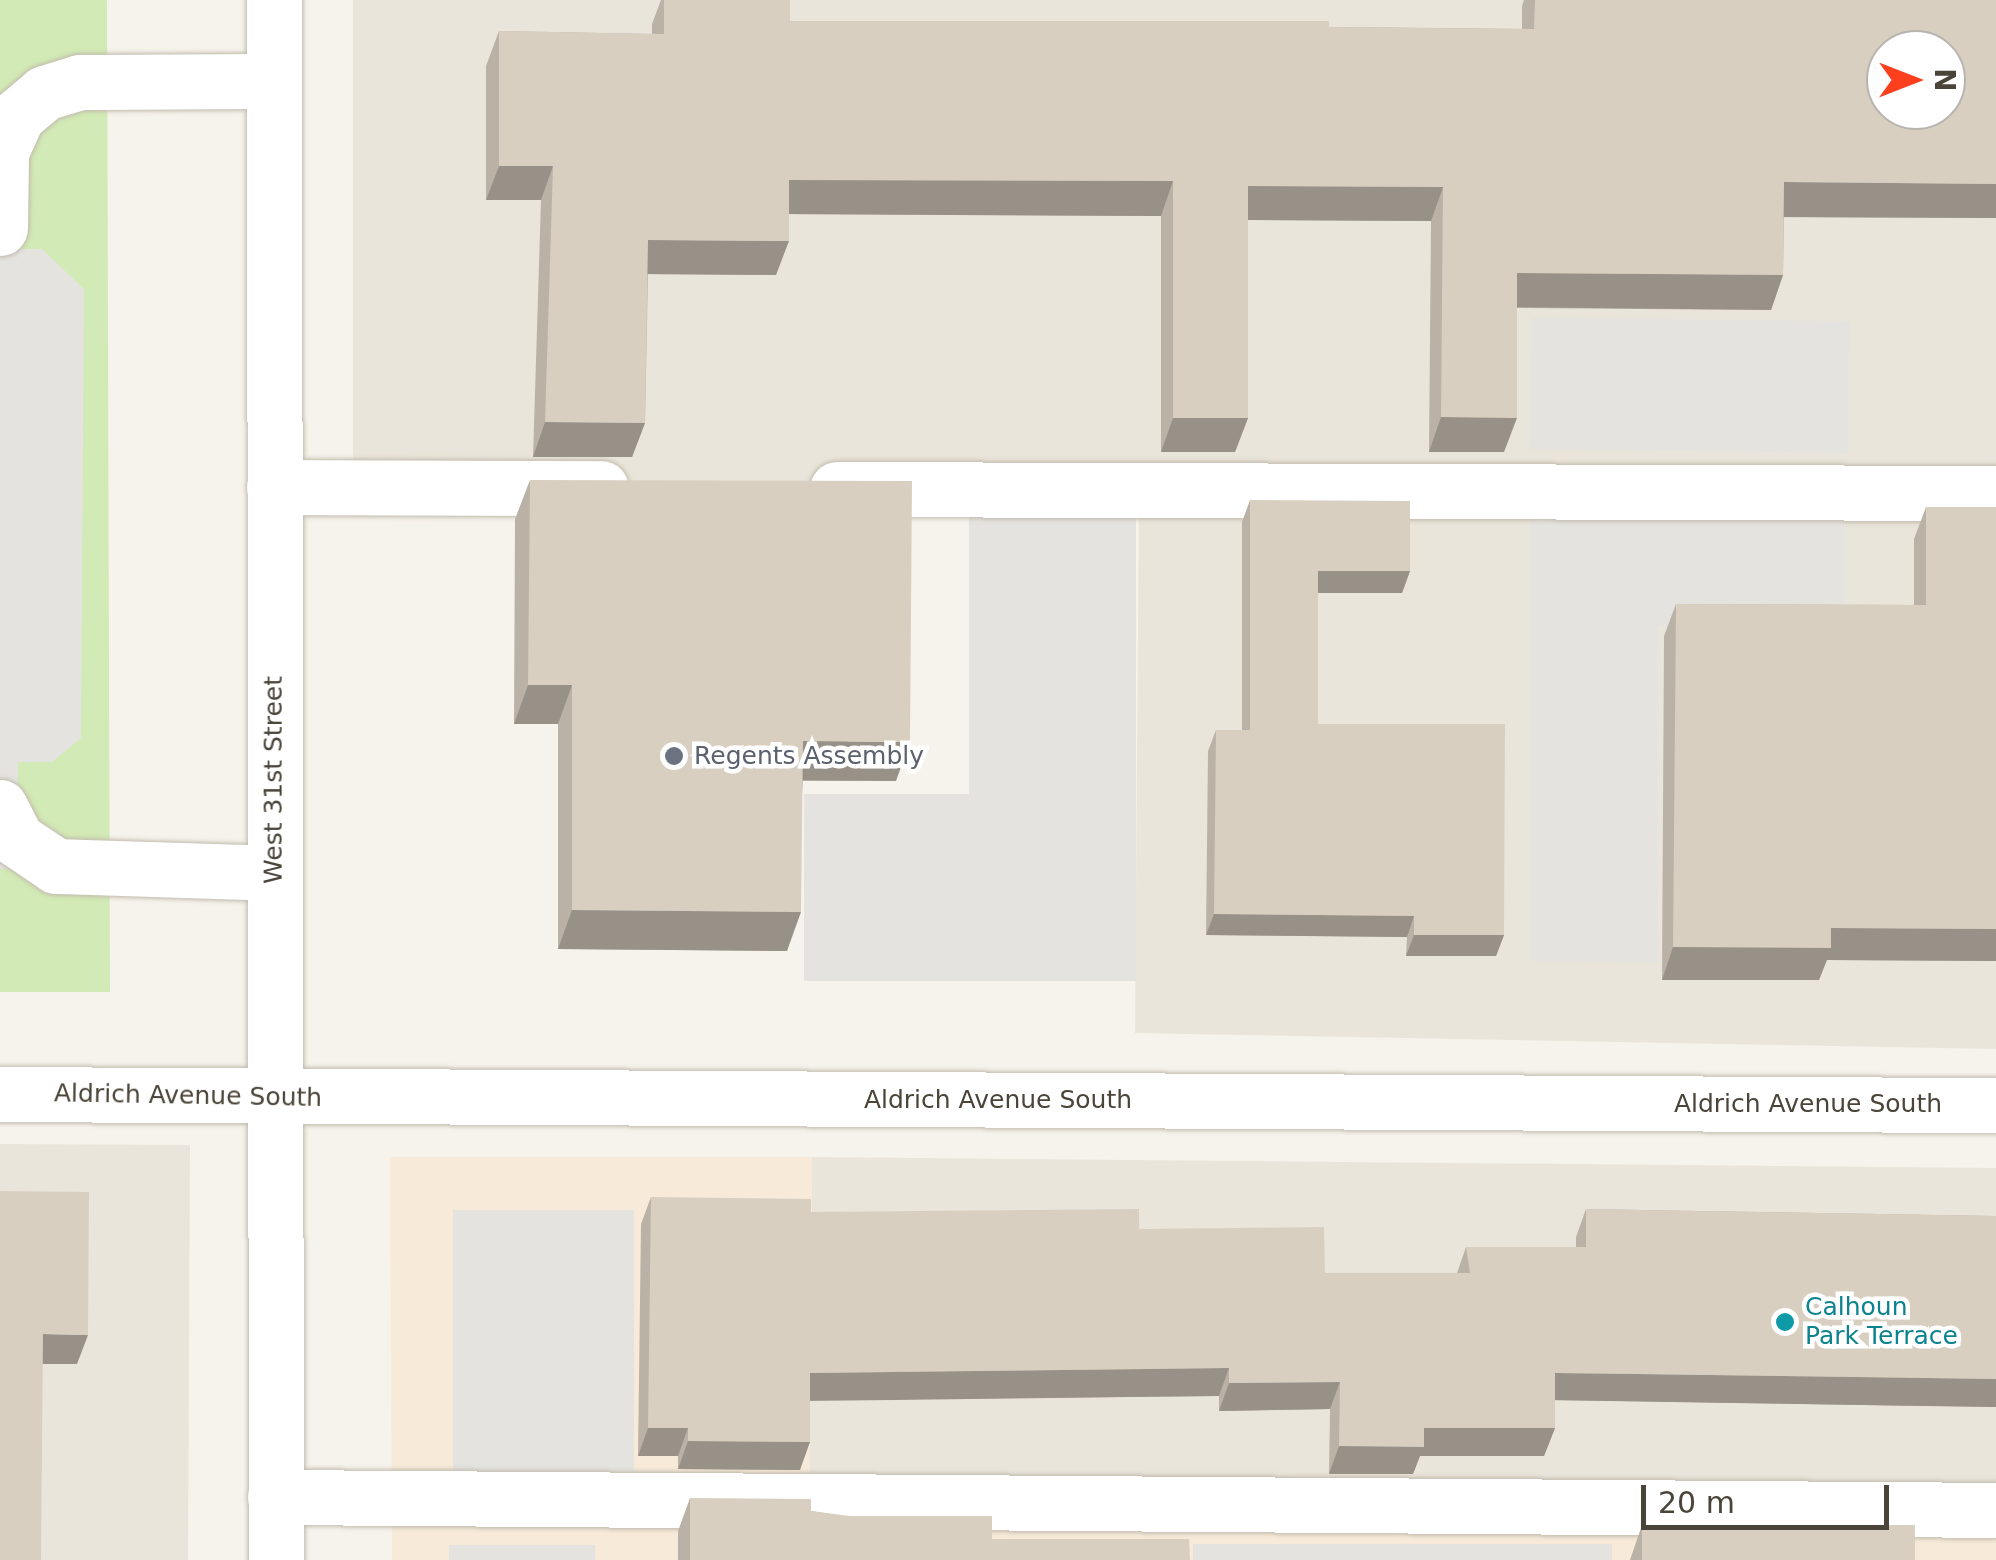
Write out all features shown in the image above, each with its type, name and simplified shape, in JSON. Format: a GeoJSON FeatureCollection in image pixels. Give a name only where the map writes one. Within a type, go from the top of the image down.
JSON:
{"type":"FeatureCollection","features":[{"type":"Feature","properties":{"kind":"street","name":"West 31st Street"},"geometry":{"type":"LineString","coordinates":[[274,0],[276,1560]]}},
{"type":"Feature","properties":{"kind":"street"},"geometry":{"type":"LineString","coordinates":[[0,228],[1,152],[18,116],[44,93],[80,82],[274,81]]}},
{"type":"Feature","properties":{"kind":"street"},"geometry":{"type":"LineString","coordinates":[[274,487],[644,488]]}},
{"type":"Feature","properties":{"kind":"street"},"geometry":{"type":"LineString","coordinates":[[780,489],[1996,493]]}},
{"type":"Feature","properties":{"kind":"street"},"geometry":{"type":"LineString","coordinates":[[0,807],[16,840],[56,866],[274,873]]}},
{"type":"Feature","properties":{"kind":"street","name":"Aldrich Avenue South"},"geometry":{"type":"LineString","coordinates":[[0,1094],[1996,1105]]}},
{"type":"Feature","properties":{"kind":"street"},"geometry":{"type":"LineString","coordinates":[[276,1497],[1996,1510]]}},
{"type":"Feature","properties":{"kind":"shaded area"},"geometry":{"type":"Polygon","coordinates":[[[353,0],[1996,0],[1996,1049],[1135,1033],[1139,495],[353,492],[353,0]]]}},
{"type":"Feature","properties":{"kind":"shaded area"},"geometry":{"type":"Polygon","coordinates":[[[0,249],[42,249],[84,289],[81,738],[52,762],[18,762],[17,869],[0,869],[0,249]]]}},
{"type":"Feature","properties":{"kind":"shaded area"},"geometry":{"type":"Polygon","coordinates":[[[1532,318],[1849,321],[1848,453],[1529,449],[1532,318]]]}},
{"type":"Feature","properties":{"kind":"shaded area"},"geometry":{"type":"Polygon","coordinates":[[[1531,505],[1844,506],[1844,627],[1658,626],[1658,962],[1531,961],[1531,505]]]}},
{"type":"Feature","properties":{"kind":"shaded area"},"geometry":{"type":"Polygon","coordinates":[[[969,508],[1136,508],[1136,981],[804,981],[804,794],[969,794],[969,508]]]}},
{"type":"Feature","properties":{"kind":"shaded area"},"geometry":{"type":"Polygon","coordinates":[[[0,1144],[190,1145],[188,1560],[0,1560],[0,1144]]]}},
{"type":"Feature","properties":{"kind":"shaded area"},"geometry":{"type":"Polygon","coordinates":[[[390,1157],[812,1157],[809,1513],[1996,1525],[1996,1560],[392,1560],[390,1157]]]}},
{"type":"Feature","properties":{"kind":"shaded area"},"geometry":{"type":"Polygon","coordinates":[[[812,1157],[1996,1168],[1996,1525],[809,1513],[812,1157]]]}},
{"type":"Feature","properties":{"kind":"shaded area"},"geometry":{"type":"Polygon","coordinates":[[[453,1210],[634,1210],[634,1472],[453,1472],[453,1210]]]}},
{"type":"Feature","properties":{"kind":"shaded area"},"geometry":{"type":"Polygon","coordinates":[[[1193,1544],[1612,1544],[1612,1560],[1193,1560],[1193,1544]]]}},
{"type":"Feature","properties":{"kind":"shaded area"},"geometry":{"type":"Polygon","coordinates":[[[449,1545],[595,1545],[595,1560],[449,1560],[449,1545]]]}},
{"type":"Feature","properties":{"kind":"green space"},"geometry":{"type":"Polygon","coordinates":[[[0,0],[107,0],[110,992],[0,992],[0,0]]]}},
{"type":"Feature","properties":{"kind":"building"},"geometry":{"type":"Polygon","coordinates":[[[664,0],[790,0],[790,21],[1329,21],[1329,27],[1534,29],[1535,0],[1996,0],[1996,184],[1784,182],[1783,275],[1517,273],[1517,418],[1441,417],[1443,187],[1248,186],[1248,418],[1173,418],[1173,181],[789,180],[789,241],[648,240],[645,423],[545,422],[553,166],[499,166],[499,31],[664,34],[664,0]]]}},
{"type":"Feature","properties":{"kind":"building","name":"Regents Assembly"},"geometry":{"type":"Polygon","coordinates":[[[530,480],[912,481],[910,742],[803,741],[801,912],[572,910],[572,685],[528,685],[530,480]]]}},
{"type":"Feature","properties":{"kind":"building"},"geometry":{"type":"Polygon","coordinates":[[[1250,500],[1410,501],[1410,571],[1318,571],[1318,724],[1505,724],[1504,935],[1414,935],[1414,916],[1214,914],[1216,730],[1250,730],[1250,500]]]}},
{"type":"Feature","properties":{"kind":"building"},"geometry":{"type":"Polygon","coordinates":[[[1926,507],[1996,507],[1996,929],[1831,928],[1831,948],[1673,947],[1676,604],[1926,605],[1926,507]]]}},
{"type":"Feature","properties":{"kind":"building"},"geometry":{"type":"Polygon","coordinates":[[[0,1191],[89,1192],[88,1335],[43,1334],[41,1560],[0,1560],[0,1191]]]}},
{"type":"Feature","properties":{"kind":"building"},"geometry":{"type":"Polygon","coordinates":[[[651,1197],[811,1199],[811,1212],[1139,1209],[1139,1229],[1324,1227],[1325,1273],[1470,1273],[1466,1247],[1586,1247],[1586,1209],[1996,1216],[1996,1379],[1555,1373],[1555,1428],[1424,1428],[1424,1447],[1339,1446],[1340,1382],[1229,1383],[1229,1368],[810,1373],[810,1442],[688,1441],[688,1428],[648,1428],[651,1197]]]}},
{"type":"Feature","properties":{"kind":"building"},"geometry":{"type":"Polygon","coordinates":[[[690,1498],[811,1499],[811,1511],[850,1516],[992,1516],[992,1539],[1189,1539],[1190,1560],[690,1560],[690,1498]]]}},
{"type":"Feature","properties":{"kind":"building"},"geometry":{"type":"Polygon","coordinates":[[[1642,1525],[1915,1525],[1915,1560],[1642,1560],[1642,1525]]]}},
{"type":"Feature","properties":{"kind":"place","name":"Regents Assembly"},"geometry":{"type":"Point","coordinates":[674,756]}},
{"type":"Feature","properties":{"kind":"place","name":"Calhoun Park Terrace"},"geometry":{"type":"Point","coordinates":[1785,1322]}}]}
